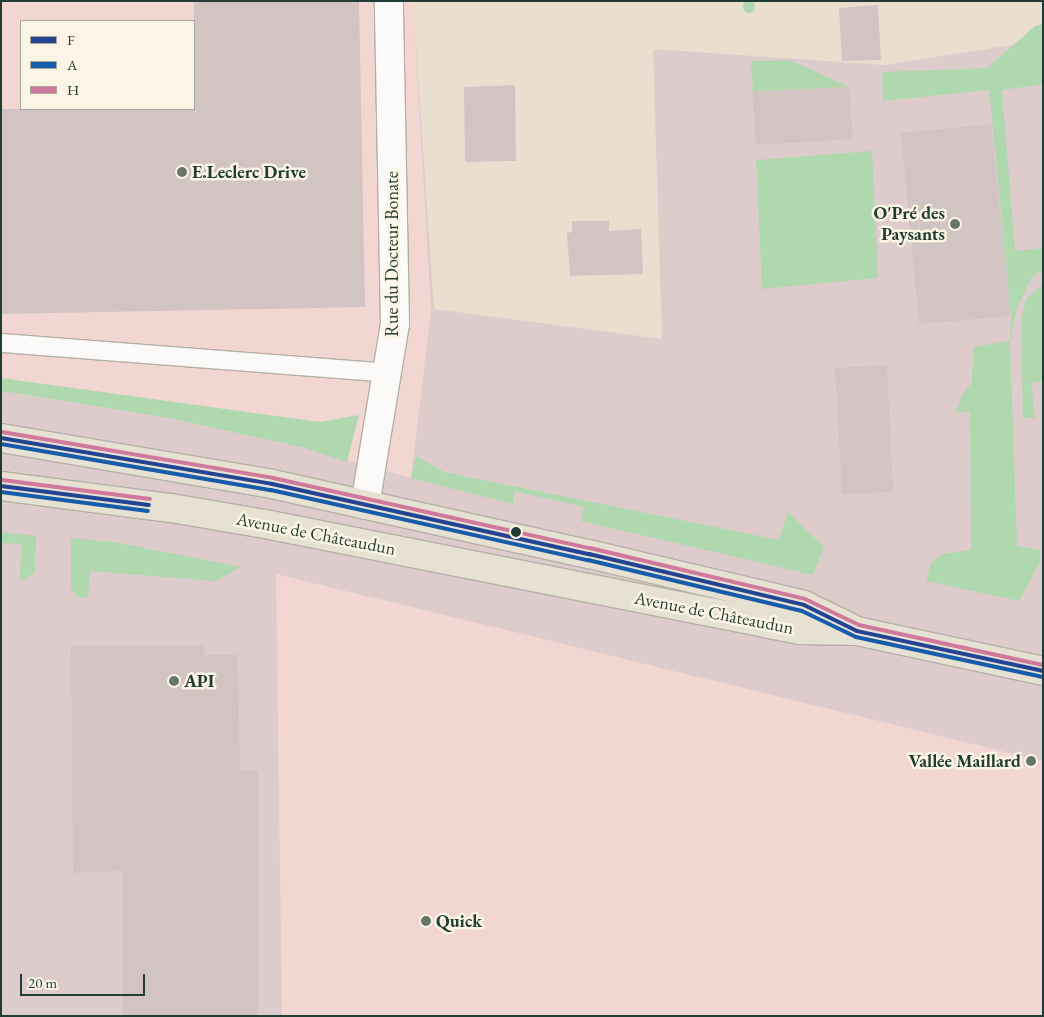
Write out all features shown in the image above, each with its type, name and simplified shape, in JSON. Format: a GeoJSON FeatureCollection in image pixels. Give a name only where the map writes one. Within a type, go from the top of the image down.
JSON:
{"type":"FeatureCollection","features":[{"type":"Feature","properties":{"kind":"main road","name":"Avenue de Châteaudun"},"geometry":{"type":"LineString","coordinates":[[1,438],[225,475],[365,505],[804,605],[857,631]]}},
{"type":"Feature","properties":{"kind":"main road","name":"Avenue de Châteaudun"},"geometry":{"type":"LineString","coordinates":[[1,486],[162,506],[266,524],[800,630],[857,631]]}},
{"type":"Feature","properties":{"kind":"main road"},"geometry":{"type":"LineString","coordinates":[[857,631],[1043,671]]}},
{"type":"Feature","properties":{"kind":"street","name":"Rue du Docteur Bonate"},"geometry":{"type":"LineString","coordinates":[[365,505],[395,324],[389,1]]}},
{"type":"Feature","properties":{"kind":"lane"},"geometry":{"type":"LineString","coordinates":[[1,343],[388,373]]}},
{"type":"Feature","properties":{"kind":"shaded area"},"geometry":{"type":"Polygon","coordinates":[[[1,1],[413,1],[431,310],[411,478],[305,448],[71,401],[1,391],[1,1]]]}},
{"type":"Feature","properties":{"kind":"shaded area"},"geometry":{"type":"Polygon","coordinates":[[[413,1],[434,309],[662,339],[653,49],[885,65],[1043,40],[1043,761],[276,574],[282,1016],[1,1016],[1,391],[169,418],[305,448],[411,478],[431,310],[413,1]]]}},
{"type":"Feature","properties":{"kind":"shaded area"},"geometry":{"type":"Polygon","coordinates":[[[276,574],[1043,761],[1043,1016],[282,1016],[276,574]]]}},
{"type":"Feature","properties":{"kind":"green space"},"geometry":{"type":"Polygon","coordinates":[[[747,1],[751,1],[755,7],[751,13],[747,13],[743,9],[743,5],[747,1]]]}},
{"type":"Feature","properties":{"kind":"green space"},"geometry":{"type":"Polygon","coordinates":[[[1043,24],[1043,84],[1002,90],[1015,251],[1043,248],[1043,269],[1032,277],[1017,308],[1010,342],[1017,546],[1040,550],[1040,562],[1019,601],[926,581],[931,563],[942,554],[971,550],[970,411],[956,413],[961,397],[972,382],[973,347],[1010,341],[1011,316],[989,90],[883,101],[882,72],[987,68],[1035,26],[1043,24]]]}},
{"type":"Feature","properties":{"kind":"green space"},"geometry":{"type":"Polygon","coordinates":[[[790,60],[849,87],[753,92],[751,61],[790,60]]]}},
{"type":"Feature","properties":{"kind":"green space"},"geometry":{"type":"Polygon","coordinates":[[[872,151],[878,278],[762,289],[756,160],[872,151]]]}},
{"type":"Feature","properties":{"kind":"green space"},"geometry":{"type":"Polygon","coordinates":[[[1043,284],[1043,381],[1031,383],[1035,418],[1023,418],[1021,321],[1026,299],[1043,284]]]}},
{"type":"Feature","properties":{"kind":"green space"},"geometry":{"type":"Polygon","coordinates":[[[1,378],[320,422],[359,415],[347,462],[305,448],[169,418],[1,391],[1,378]]]}},
{"type":"Feature","properties":{"kind":"green space"},"geometry":{"type":"Polygon","coordinates":[[[416,456],[444,472],[779,540],[788,512],[824,547],[813,575],[581,521],[584,507],[514,491],[513,504],[411,478],[416,456]]]}},
{"type":"Feature","properties":{"kind":"green space"},"geometry":{"type":"Polygon","coordinates":[[[1,532],[36,536],[35,573],[20,581],[21,544],[1,543],[1,532]]]}},
{"type":"Feature","properties":{"kind":"green space"},"geometry":{"type":"Polygon","coordinates":[[[71,538],[113,542],[241,567],[216,581],[90,571],[88,598],[79,597],[71,590],[71,538]]]}},
{"type":"Feature","properties":{"kind":"building","name":"E.Leclerc Drive"},"geometry":{"type":"Polygon","coordinates":[[[194,1],[359,1],[365,307],[1,314],[1,109],[195,110],[194,1]]]}},
{"type":"Feature","properties":{"kind":"building"},"geometry":{"type":"Polygon","coordinates":[[[878,5],[881,60],[842,61],[839,8],[878,5]]]}},
{"type":"Feature","properties":{"kind":"building"},"geometry":{"type":"Polygon","coordinates":[[[515,85],[516,161],[465,162],[464,87],[515,85]]]}},
{"type":"Feature","properties":{"kind":"building"},"geometry":{"type":"Polygon","coordinates":[[[849,87],[853,139],[756,145],[752,92],[849,87]]]}},
{"type":"Feature","properties":{"kind":"building","name":"O'Pré des Paysants"},"geometry":{"type":"Polygon","coordinates":[[[991,124],[1011,316],[919,324],[901,133],[991,124]]]}},
{"type":"Feature","properties":{"kind":"building"},"geometry":{"type":"Polygon","coordinates":[[[572,221],[609,221],[609,231],[641,229],[643,274],[570,276],[567,233],[572,232],[572,221]]]}},
{"type":"Feature","properties":{"kind":"building"},"geometry":{"type":"Polygon","coordinates":[[[887,365],[893,492],[842,494],[835,368],[887,365]]]}},
{"type":"Feature","properties":{"kind":"building"},"geometry":{"type":"Polygon","coordinates":[[[71,646],[204,646],[205,655],[238,655],[240,770],[258,771],[258,1016],[123,1016],[122,871],[73,873],[71,646]]]}},
{"type":"Feature","properties":{"kind":"transit line","name":"H"},"geometry":{"type":"LineString","coordinates":[[2,432],[273,478],[590,548],[805,599],[859,625],[1043,665]]}},
{"type":"Feature","properties":{"kind":"transit line","name":"F"},"geometry":{"type":"LineString","coordinates":[[1,438],[272,484],[589,554],[804,605],[857,631],[1043,671]]}},
{"type":"Feature","properties":{"kind":"transit line","name":"A"},"geometry":{"type":"LineString","coordinates":[[1,444],[271,490],[588,560],[802,611],[856,637],[1042,677]]}},
{"type":"Feature","properties":{"kind":"transit line","name":"H"},"geometry":{"type":"LineString","coordinates":[[2,480],[150,499]]}},
{"type":"Feature","properties":{"kind":"transit line","name":"F"},"geometry":{"type":"LineString","coordinates":[[1,486],[149,505]]}},
{"type":"Feature","properties":{"kind":"transit line","name":"A"},"geometry":{"type":"LineString","coordinates":[[1,492],[148,511]]}},
{"type":"Feature","properties":{"kind":"place","name":"E.Leclerc Drive"},"geometry":{"type":"Point","coordinates":[182,172]}},
{"type":"Feature","properties":{"kind":"place","name":"O'Pré des Paysants"},"geometry":{"type":"Point","coordinates":[955,224]}},
{"type":"Feature","properties":{"kind":"place","name":"API"},"geometry":{"type":"Point","coordinates":[174,681]}},
{"type":"Feature","properties":{"kind":"place","name":"Vallée Maillard"},"geometry":{"type":"Point","coordinates":[1031,761]}},
{"type":"Feature","properties":{"kind":"place","name":"Quick"},"geometry":{"type":"Point","coordinates":[426,921]}}]}
